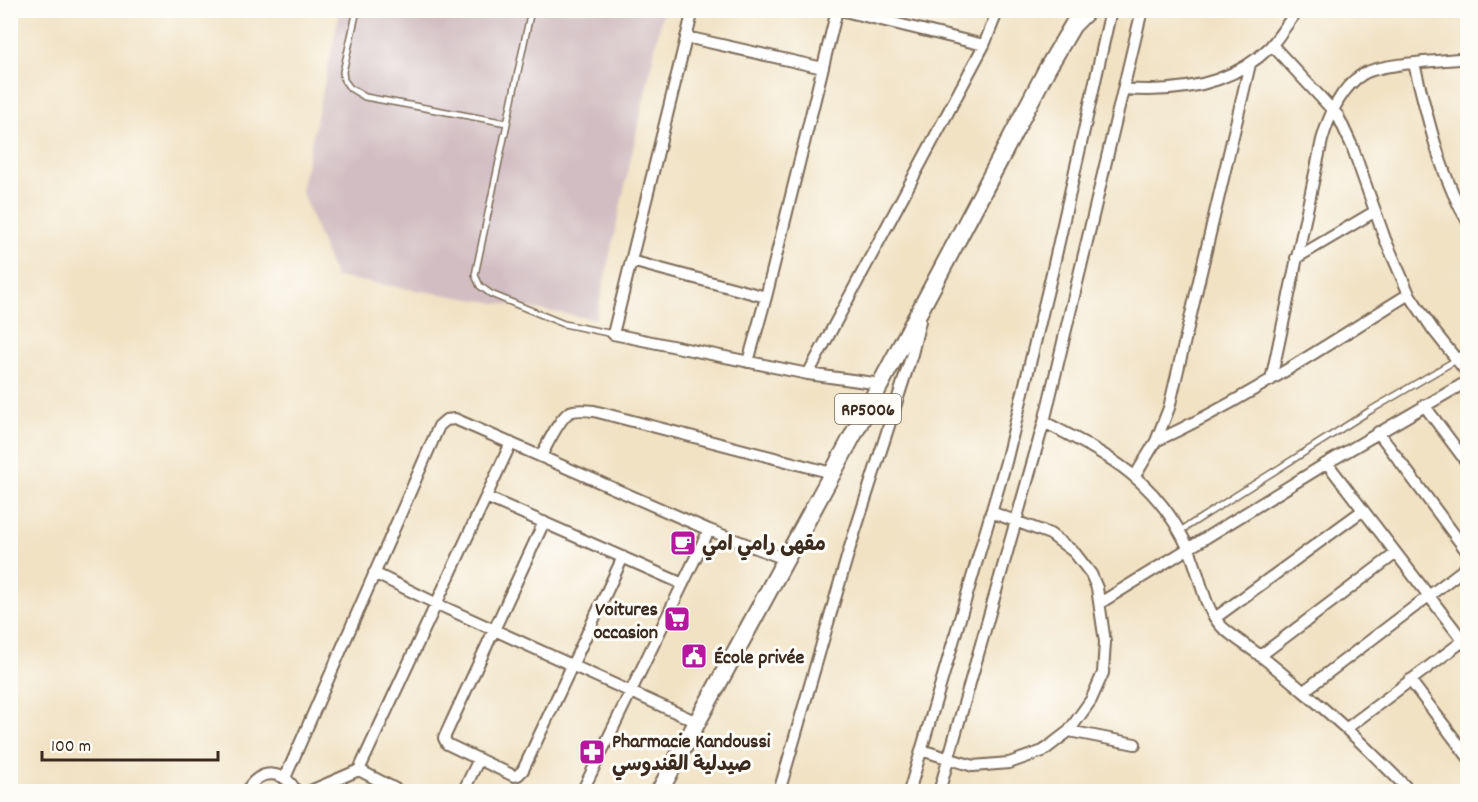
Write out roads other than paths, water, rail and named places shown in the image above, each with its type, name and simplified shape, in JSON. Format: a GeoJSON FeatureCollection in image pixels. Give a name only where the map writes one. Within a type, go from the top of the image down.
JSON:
{"type":"FeatureCollection","features":[{"type":"Feature","properties":{"kind":"main road","name":"RP5006"},"geometry":{"type":"LineString","coordinates":[[659,792],[881,384],[1047,69],[1075,18],[1088,10]]}},
{"type":"Feature","properties":{"kind":"street"},"geometry":{"type":"LineString","coordinates":[[693,10],[613,334],[808,374],[881,384]]}},
{"type":"Feature","properties":{"kind":"street"},"geometry":{"type":"LineString","coordinates":[[748,362],[838,10],[984,45]]}},
{"type":"Feature","properties":{"kind":"street"},"geometry":{"type":"LineString","coordinates":[[808,374],[984,45],[998,10]]}},
{"type":"Feature","properties":{"kind":"street"},"geometry":{"type":"LineString","coordinates":[[909,792],[1028,377],[1111,10]]}},
{"type":"Feature","properties":{"kind":"street"},"geometry":{"type":"LineString","coordinates":[[939,792],[1044,422],[1142,10]]}},
{"type":"Feature","properties":{"kind":"street"},"geometry":{"type":"LineString","coordinates":[[1124,89],[1154,92],[1189,87],[1225,76],[1250,64],[1272,45],[1298,10]]}},
{"type":"Feature","properties":{"kind":"street"},"geometry":{"type":"LineString","coordinates":[[687,37],[823,68]]}},
{"type":"Feature","properties":{"kind":"street"},"geometry":{"type":"LineString","coordinates":[[1272,45],[1333,109],[1346,130],[1374,212],[1409,294],[1467,374]]}},
{"type":"Feature","properties":{"kind":"street"},"geometry":{"type":"LineString","coordinates":[[1272,380],[1296,258],[1323,140],[1333,109],[1349,86],[1363,74],[1381,67],[1467,58]]}},
{"type":"Feature","properties":{"kind":"street"},"geometry":{"type":"LineString","coordinates":[[1135,476],[1156,441],[1169,408],[1250,64]]}},
{"type":"Feature","properties":{"kind":"street"},"geometry":{"type":"LineString","coordinates":[[1414,64],[1444,171],[1467,222]]}},
{"type":"Feature","properties":{"kind":"street"},"geometry":{"type":"LineString","coordinates":[[1296,258],[1374,212]]}},
{"type":"Feature","properties":{"kind":"street"},"geometry":{"type":"LineString","coordinates":[[631,261],[766,297]]}},
{"type":"Feature","properties":{"kind":"street"},"geometry":{"type":"LineString","coordinates":[[1156,441],[1212,414],[1272,380],[1409,294]]}},
{"type":"Feature","properties":{"kind":"street"},"geometry":{"type":"LineString","coordinates":[[779,792],[850,547],[912,354],[924,302]]}},
{"type":"Feature","properties":{"kind":"street"},"geometry":{"type":"LineString","coordinates":[[1456,360],[1467,353]]}},
{"type":"Feature","properties":{"kind":"street"},"geometry":{"type":"LineString","coordinates":[[1100,603],[1378,432],[1467,381]]}},
{"type":"Feature","properties":{"kind":"street"},"geometry":{"type":"LineString","coordinates":[[1424,405],[1467,464]]}},
{"type":"Feature","properties":{"kind":"street"},"geometry":{"type":"LineString","coordinates":[[541,456],[564,417],[570,412],[580,410],[594,411],[832,473]]}},
{"type":"Feature","properties":{"kind":"street"},"geometry":{"type":"LineString","coordinates":[[285,778],[374,573],[443,422],[455,419],[709,530],[785,559]]}},
{"type":"Feature","properties":{"kind":"street"},"geometry":{"type":"LineString","coordinates":[[1044,422],[1105,454],[1135,476],[1160,502],[1180,531],[1209,608],[1215,618],[1237,639],[1347,728],[1411,792]]}},
{"type":"Feature","properties":{"kind":"street"},"geometry":{"type":"LineString","coordinates":[[1378,432],[1467,553]]}},
{"type":"Feature","properties":{"kind":"street"},"geometry":{"type":"LineString","coordinates":[[308,792],[359,770],[512,443]]}},
{"type":"Feature","properties":{"kind":"street"},"geometry":{"type":"LineString","coordinates":[[1327,463],[1362,512],[1465,644],[1410,680],[1347,728]]}},
{"type":"Feature","properties":{"kind":"street"},"geometry":{"type":"LineString","coordinates":[[486,497],[683,584]]}},
{"type":"Feature","properties":{"kind":"street"},"geometry":{"type":"LineString","coordinates":[[921,750],[973,766],[1009,763],[1042,751],[1069,731],[1100,684],[1105,642],[1097,588],[1091,574],[1074,552],[1050,534],[991,512]]}},
{"type":"Feature","properties":{"kind":"street"},"geometry":{"type":"LineString","coordinates":[[1215,618],[1362,512]]}},
{"type":"Feature","properties":{"kind":"street"},"geometry":{"type":"LineString","coordinates":[[544,522],[444,738],[447,744],[514,776],[520,773],[623,557]]}},
{"type":"Feature","properties":{"kind":"street"},"geometry":{"type":"LineString","coordinates":[[582,792],[709,530]]}},
{"type":"Feature","properties":{"kind":"street"},"geometry":{"type":"LineString","coordinates":[[1260,656],[1395,554]]}},
{"type":"Feature","properties":{"kind":"street"},"geometry":{"type":"LineString","coordinates":[[1304,691],[1467,566]]}},
{"type":"Feature","properties":{"kind":"street"},"geometry":{"type":"LineString","coordinates":[[374,573],[495,631],[697,722]]}},
{"type":"Feature","properties":{"kind":"street"},"geometry":{"type":"LineString","coordinates":[[1410,680],[1467,757]]}},
{"type":"Feature","properties":{"kind":"street"},"geometry":{"type":"LineString","coordinates":[[1069,731],[1135,744]]}},
{"type":"Feature","properties":{"kind":"street"},"geometry":{"type":"LineString","coordinates":[[463,792],[479,759]]}},
{"type":"Feature","properties":{"kind":"street"},"geometry":{"type":"LineString","coordinates":[[359,770],[402,792]]}},
{"type":"Feature","properties":{"kind":"street"},"geometry":{"type":"LineString","coordinates":[[247,792],[252,783],[264,775],[275,774],[292,783],[297,792]]}},
{"type":"Feature","properties":{"kind":"lane"},"geometry":{"type":"LineString","coordinates":[[357,10],[343,72],[344,80],[356,93],[380,100],[507,123]]}},
{"type":"Feature","properties":{"kind":"lane"},"geometry":{"type":"LineString","coordinates":[[531,10],[475,275],[476,281],[491,294],[564,324],[613,334]]}},
{"type":"Feature","properties":{"kind":"lane"},"geometry":{"type":"LineString","coordinates":[[1180,531],[1371,410],[1456,360]]}},
{"type":"Feature","properties":{"kind":"place","name":"مقهى رامي امي"},"geometry":{"type":"Point","coordinates":[683,543]}},
{"type":"Feature","properties":{"kind":"place","name":"Voitures occasion"},"geometry":{"type":"Point","coordinates":[677,619]}},
{"type":"Feature","properties":{"kind":"place","name":"École privée"},"geometry":{"type":"Point","coordinates":[694,656]}},
{"type":"Feature","properties":{"kind":"place","name":"Pharmacie Kandoussi صيدلية القندوسي"},"geometry":{"type":"Point","coordinates":[592,752]}}]}
